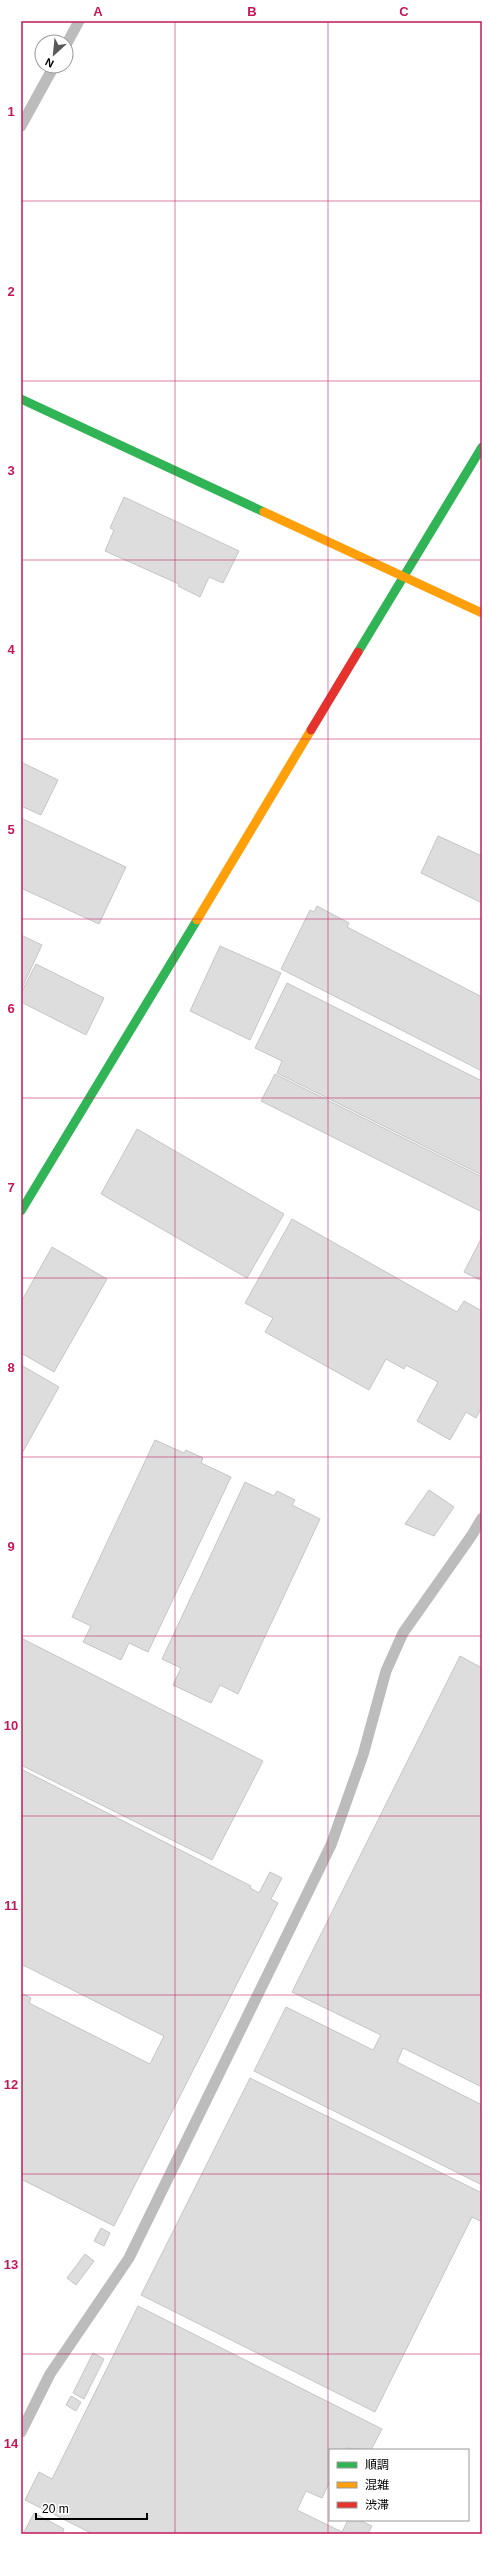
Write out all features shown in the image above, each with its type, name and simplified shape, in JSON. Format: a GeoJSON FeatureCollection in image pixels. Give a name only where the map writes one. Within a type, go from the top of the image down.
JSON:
{"type":"FeatureCollection","features":[{"type":"Feature","properties":{"kind":"street"},"geometry":{"type":"LineString","coordinates":[[21,399],[403,575],[482,613]]}},
{"type":"Feature","properties":{"kind":"street"},"geometry":{"type":"LineString","coordinates":[[21,1211],[403,575],[482,447]]}},
{"type":"Feature","properties":{"kind":"building"},"geometry":{"type":"Polygon","coordinates":[[[124,497],[239,551],[223,583],[209,577],[200,597],[178,586],[179,584],[105,551],[114,530],[110,528],[124,497]]]}},
{"type":"Feature","properties":{"kind":"building"},"geometry":{"type":"Polygon","coordinates":[[[21,762],[58,780],[41,815],[21,806],[21,762]]]}},
{"type":"Feature","properties":{"kind":"building"},"geometry":{"type":"Polygon","coordinates":[[[21,818],[126,867],[99,924],[21,888],[21,818]]]}},
{"type":"Feature","properties":{"kind":"building"},"geometry":{"type":"Polygon","coordinates":[[[438,836],[482,856],[482,903],[421,873],[438,836]]]}},
{"type":"Feature","properties":{"kind":"building"},"geometry":{"type":"Polygon","coordinates":[[[317,906],[349,923],[347,927],[482,997],[482,1071],[281,969],[310,910],[314,912],[317,906]]]}},
{"type":"Feature","properties":{"kind":"building"},"geometry":{"type":"Polygon","coordinates":[[[21,935],[42,945],[21,990],[21,935]]]}},
{"type":"Feature","properties":{"kind":"building"},"geometry":{"type":"Polygon","coordinates":[[[220,946],[281,973],[250,1040],[190,1011],[220,946]]]}},
{"type":"Feature","properties":{"kind":"building"},"geometry":{"type":"Polygon","coordinates":[[[36,964],[104,998],[86,1035],[21,1002],[21,993],[36,964]]]}},
{"type":"Feature","properties":{"kind":"building"},"geometry":{"type":"Polygon","coordinates":[[[287,983],[482,1081],[482,1175],[277,1073],[282,1061],[255,1048],[287,983]]]}},
{"type":"Feature","properties":{"kind":"building"},"geometry":{"type":"Polygon","coordinates":[[[275,1074],[482,1177],[482,1212],[261,1101],[275,1074]]]}},
{"type":"Feature","properties":{"kind":"building"},"geometry":{"type":"Polygon","coordinates":[[[137,1129],[284,1214],[247,1278],[101,1194],[137,1129]]]}},
{"type":"Feature","properties":{"kind":"building"},"geometry":{"type":"Polygon","coordinates":[[[292,1219],[457,1312],[464,1301],[482,1311],[482,1407],[476,1418],[466,1412],[450,1440],[417,1421],[438,1382],[406,1365],[404,1369],[386,1359],[369,1390],[265,1332],[273,1318],[245,1303],[292,1219]]]}},
{"type":"Feature","properties":{"kind":"building"},"geometry":{"type":"Polygon","coordinates":[[[482,1237],[482,1281],[464,1272],[482,1237]]]}},
{"type":"Feature","properties":{"kind":"building"},"geometry":{"type":"Polygon","coordinates":[[[52,1247],[107,1279],[54,1372],[21,1353],[21,1302],[52,1247]]]}},
{"type":"Feature","properties":{"kind":"building"},"geometry":{"type":"Polygon","coordinates":[[[21,1365],[59,1387],[21,1455],[21,1365]]]}},
{"type":"Feature","properties":{"kind":"building"},"geometry":{"type":"Polygon","coordinates":[[[155,1440],[184,1453],[186,1450],[203,1458],[201,1463],[231,1477],[148,1652],[129,1643],[121,1660],[83,1642],[91,1626],[72,1617],[155,1440]]]}},
{"type":"Feature","properties":{"kind":"building"},"geometry":{"type":"Polygon","coordinates":[[[245,1482],[274,1496],[277,1491],[295,1500],[292,1505],[320,1519],[238,1694],[220,1685],[211,1703],[173,1685],[181,1668],[162,1659],[245,1482]]]}},
{"type":"Feature","properties":{"kind":"building"},"geometry":{"type":"Polygon","coordinates":[[[429,1490],[454,1507],[434,1536],[405,1524],[429,1490]]]}},
{"type":"Feature","properties":{"kind":"building"},"geometry":{"type":"Polygon","coordinates":[[[21,1638],[263,1761],[212,1860],[21,1765],[21,1638]]]}},
{"type":"Feature","properties":{"kind":"building"},"geometry":{"type":"Polygon","coordinates":[[[460,1656],[482,1668],[482,2087],[403,2048],[397,2062],[482,2105],[482,2185],[254,2071],[286,2007],[373,2050],[381,2035],[292,1992],[460,1656]]]}},
{"type":"Feature","properties":{"kind":"building"},"geometry":{"type":"Polygon","coordinates":[[[21,1769],[251,1886],[250,1888],[259,1893],[270,1872],[282,1878],[271,1899],[278,1903],[114,2226],[21,2179],[21,1993],[31,1998],[29,2003],[150,2064],[164,2036],[21,1964],[21,1769]]]}},
{"type":"Feature","properties":{"kind":"building"},"geometry":{"type":"Polygon","coordinates":[[[250,2078],[482,2193],[482,2222],[472,2217],[375,2412],[141,2295],[250,2078]]]}},
{"type":"Feature","properties":{"kind":"building"},"geometry":{"type":"Polygon","coordinates":[[[101,2228],[110,2233],[104,2246],[94,2241],[101,2228]]]}},
{"type":"Feature","properties":{"kind":"building"},"geometry":{"type":"Polygon","coordinates":[[[85,2254],[94,2261],[76,2285],[67,2278],[85,2254]]]}},
{"type":"Feature","properties":{"kind":"building"},"geometry":{"type":"Polygon","coordinates":[[[138,2306],[382,2429],[372,2449],[329,2449],[329,2483],[322,2498],[306,2491],[297,2510],[342,2532],[348,2521],[361,2521],[372,2526],[368,2534],[93,2534],[25,2500],[39,2472],[52,2479],[138,2306]]]}},
{"type":"Feature","properties":{"kind":"building"},"geometry":{"type":"Polygon","coordinates":[[[93,2353],[104,2359],[84,2399],[73,2393],[93,2353]]]}},
{"type":"Feature","properties":{"kind":"building"},"geometry":{"type":"Polygon","coordinates":[[[71,2396],[81,2402],[76,2411],[66,2405],[71,2396]]]}},
{"type":"Feature","properties":{"kind":"building"},"geometry":{"type":"Polygon","coordinates":[[[34,2513],[64,2529],[62,2534],[23,2534],[34,2513]]]}},
{"type":"Feature","properties":{"kind":"waterway"},"geometry":{"type":"LineString","coordinates":[[72,34],[79,21]]}},
{"type":"Feature","properties":{"kind":"waterway"},"geometry":{"type":"LineString","coordinates":[[21,126],[50,74]]}},
{"type":"Feature","properties":{"kind":"waterway"},"geometry":{"type":"LineString","coordinates":[[21,2432],[50,2374],[129,2258],[331,1845],[363,1755],[386,1671],[403,1633],[472,1535],[482,1518]]}},
{"type":"Feature","properties":{"kind":"traffic: fast"},"geometry":{"type":"LineString","coordinates":[[21,399],[264,512]]}},
{"type":"Feature","properties":{"kind":"traffic: fast"},"geometry":{"type":"LineString","coordinates":[[358,652],[482,447]]}},
{"type":"Feature","properties":{"kind":"traffic: fast"},"geometry":{"type":"LineString","coordinates":[[21,1211],[197,920]]}},
{"type":"Feature","properties":{"kind":"traffic: slow"},"geometry":{"type":"LineString","coordinates":[[264,512],[482,613]]}},
{"type":"Feature","properties":{"kind":"traffic: slow"},"geometry":{"type":"LineString","coordinates":[[197,920],[311,730]]}},
{"type":"Feature","properties":{"kind":"traffic: jam"},"geometry":{"type":"LineString","coordinates":[[311,730],[358,652]]}}]}
